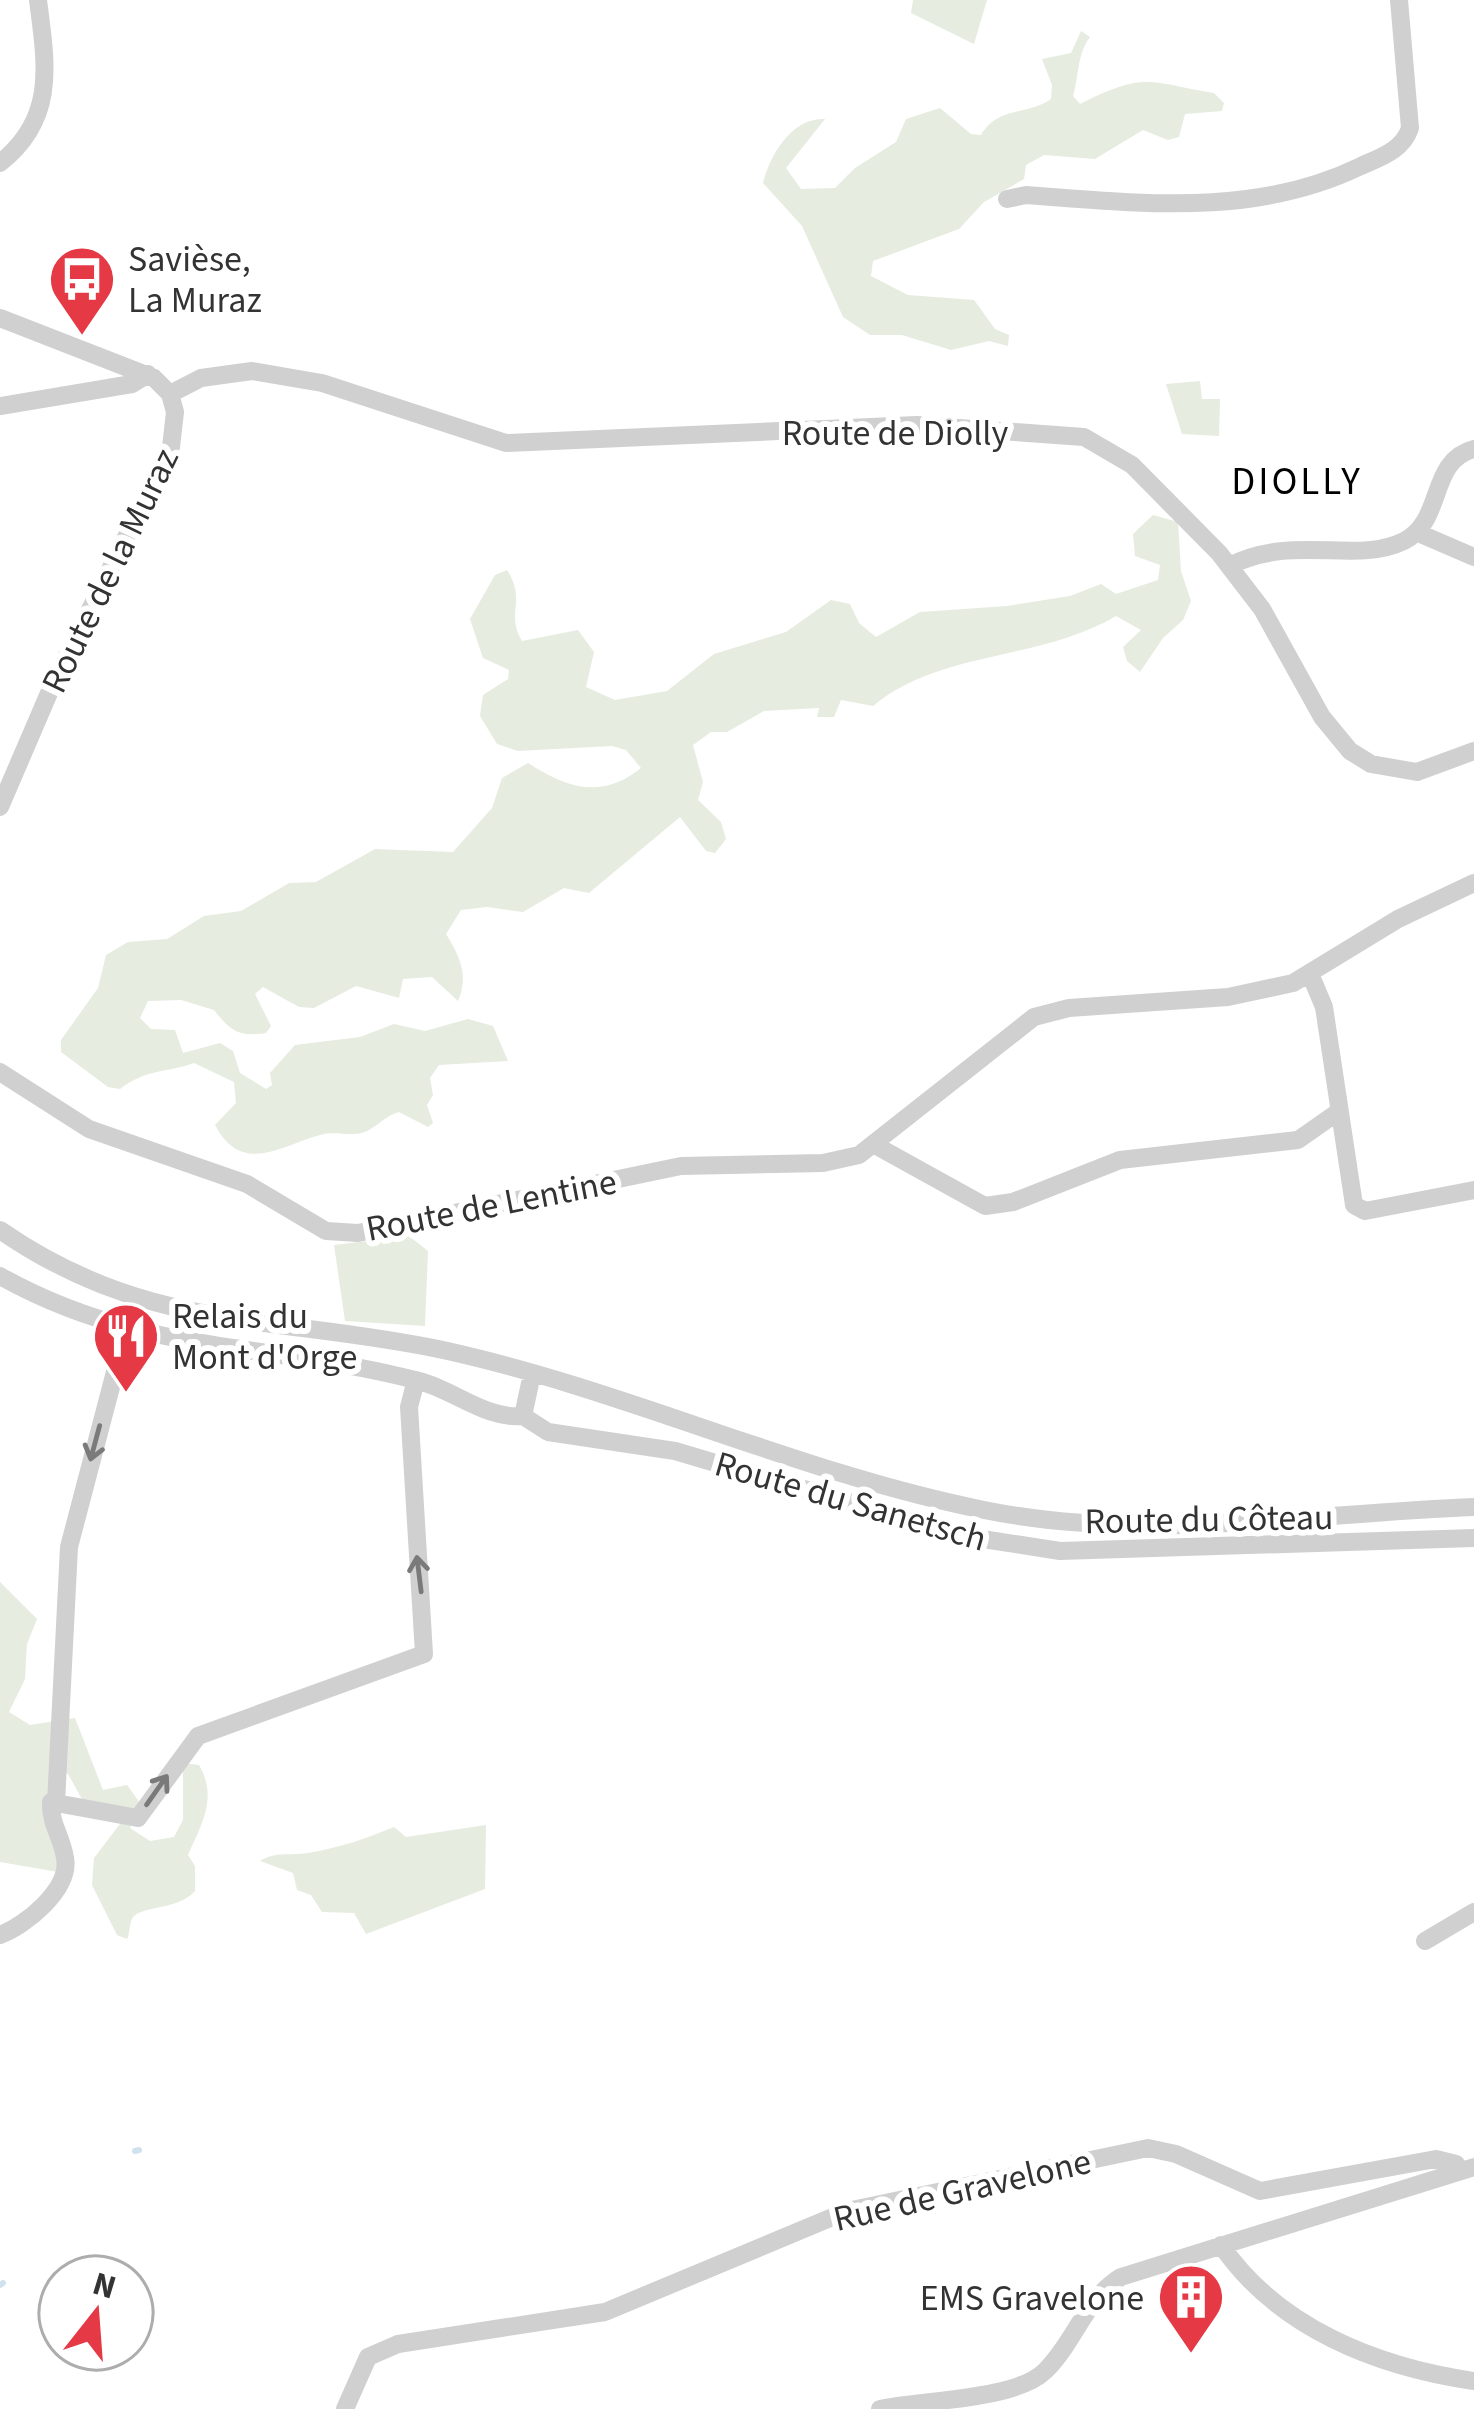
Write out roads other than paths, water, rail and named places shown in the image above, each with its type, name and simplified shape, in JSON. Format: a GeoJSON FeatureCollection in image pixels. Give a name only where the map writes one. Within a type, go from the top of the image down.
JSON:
{"type":"FeatureCollection","features":[{"type":"Feature","properties":{"kind":"street"},"geometry":{"type":"LineString","coordinates":[[0,164],[34,126],[47,88],[38,0]]}},
{"type":"Feature","properties":{"kind":"street"},"geometry":{"type":"LineString","coordinates":[[1007,199],[1026,195],[1195,206],[1323,182],[1391,152],[1410,128],[1399,0]]}},
{"type":"Feature","properties":{"kind":"street","name":"Route de la Muraz"},"geometry":{"type":"LineString","coordinates":[[0,317],[148,374],[170,394],[176,427],[166,460],[6,776],[0,807]]}},
{"type":"Feature","properties":{"kind":"street"},"geometry":{"type":"LineString","coordinates":[[0,406],[132,384],[148,374]]}},
{"type":"Feature","properties":{"kind":"street","name":"Route de Diolly"},"geometry":{"type":"LineString","coordinates":[[170,394],[211,376],[273,374],[322,382],[506,443],[917,425],[1062,433],[1104,445],[1132,465],[1229,566],[1262,609],[1322,717],[1350,751],[1371,764],[1417,772],[1474,751]]}},
{"type":"Feature","properties":{"kind":"street"},"geometry":{"type":"LineString","coordinates":[[1229,566],[1288,548],[1378,548],[1416,532],[1433,513],[1445,471],[1460,454],[1474,449]]}},
{"type":"Feature","properties":{"kind":"street"},"geometry":{"type":"LineString","coordinates":[[1416,532],[1474,556]]}},
{"type":"Feature","properties":{"kind":"street","name":"Route de Lentine"},"geometry":{"type":"LineString","coordinates":[[0,1072],[89,1129],[247,1184],[313,1225],[340,1234],[667,1168],[837,1161],[873,1144],[1034,1017],[1069,1008],[1228,997],[1311,976],[1398,919],[1474,883]]}},
{"type":"Feature","properties":{"kind":"street"},"geometry":{"type":"LineString","coordinates":[[1311,976],[1324,1007],[1354,1205],[1365,1210],[1474,1190]]}},
{"type":"Feature","properties":{"kind":"street"},"geometry":{"type":"LineString","coordinates":[[873,1144],[985,1206],[1013,1202],[1120,1160],[1298,1140],[1338,1112]]}},
{"type":"Feature","properties":{"kind":"street","name":"Route du Côteau"},"geometry":{"type":"LineString","coordinates":[[0,1231],[86,1280],[159,1307],[231,1323],[437,1349],[532,1374],[851,1476],[1032,1518],[1198,1525],[1474,1507]]}},
{"type":"Feature","properties":{"kind":"street"},"geometry":{"type":"LineString","coordinates":[[0,1276],[66,1310],[126,1330],[416,1380],[505,1417],[523,1416],[532,1374]]}},
{"type":"Feature","properties":{"kind":"street"},"geometry":{"type":"LineString","coordinates":[[0,1935],[24,1927],[62,1880],[66,1862],[50,1820],[69,1547],[126,1330]]}},
{"type":"Feature","properties":{"kind":"street"},"geometry":{"type":"LineString","coordinates":[[53,1802],[138,1817],[198,1736],[419,1659],[428,1641],[412,1479],[410,1407],[416,1380]]}},
{"type":"Feature","properties":{"kind":"street","name":"Route du Sanetsch"},"geometry":{"type":"LineString","coordinates":[[523,1416],[548,1432],[675,1451],[963,1536],[1060,1551],[1474,1538]]}},
{"type":"Feature","properties":{"kind":"street"},"geometry":{"type":"LineString","coordinates":[[1425,1941],[1474,1912]]}},
{"type":"Feature","properties":{"kind":"street","name":"Rue de Gravelone"},"geometry":{"type":"LineString","coordinates":[[345,2409],[368,2357],[398,2344],[605,2312],[809,2225],[895,2199],[1148,2148],[1176,2154],[1260,2191],[1436,2159],[1467,2169]]}},
{"type":"Feature","properties":{"kind":"street"},"geometry":{"type":"LineString","coordinates":[[880,2409],[1032,2381],[1066,2346],[1107,2285],[1467,2169]]}},
{"type":"Feature","properties":{"kind":"street"},"geometry":{"type":"LineString","coordinates":[[1221,2245],[1258,2292],[1324,2335],[1416,2371],[1474,2380]]}},
{"type":"Feature","properties":{"kind":"waterway"},"geometry":{"type":"LineString","coordinates":[[135,2151],[139,2150]]}},
{"type":"Feature","properties":{"kind":"place","name":"Savièse, La Muraz"},"geometry":{"type":"Point","coordinates":[82,338]}},
{"type":"Feature","properties":{"kind":"place","name":"Relais du Mont d'Orge"},"geometry":{"type":"Point","coordinates":[126,1395]}},
{"type":"Feature","properties":{"kind":"place","name":"EMS Gravelone"},"geometry":{"type":"Point","coordinates":[1191,2356]}},
{"type":"Feature","properties":{"kind":"district","name":"DIOLLY"},"geometry":{"type":"Point","coordinates":[1297,480]}}]}
